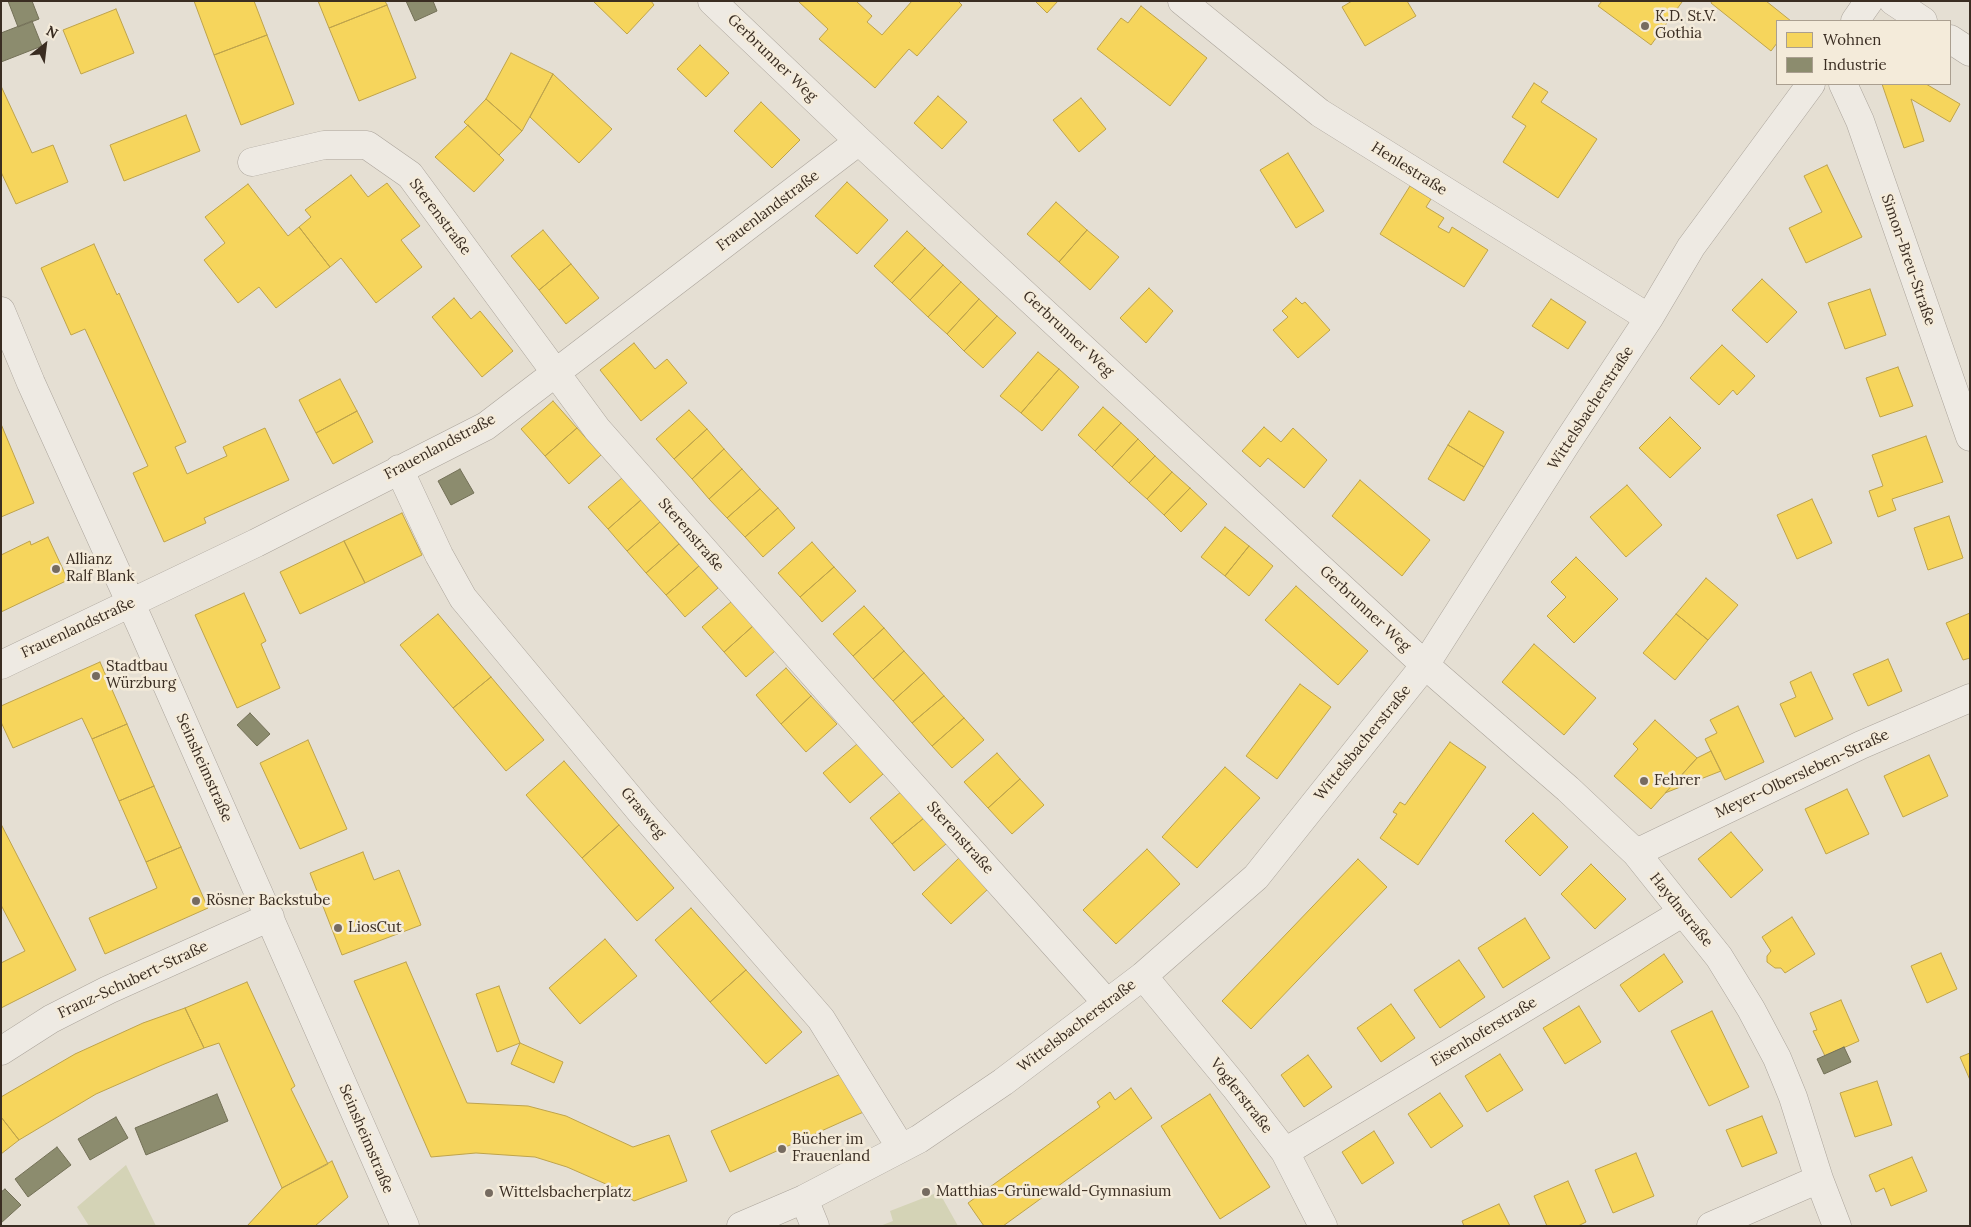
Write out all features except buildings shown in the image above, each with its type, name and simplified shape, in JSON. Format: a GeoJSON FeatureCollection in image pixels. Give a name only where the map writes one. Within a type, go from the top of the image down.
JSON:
{"type":"FeatureCollection","features":[{"type":"Feature","properties":{"kind":"street","name":"Gerbrunner Weg"},"geometry":{"type":"LineString","coordinates":[[712,1],[859,141],[1426,664]]}},
{"type":"Feature","properties":{"kind":"street","name":"Henlestraße"},"geometry":{"type":"LineString","coordinates":[[1182,1],[1320,113],[1649,318]]}},
{"type":"Feature","properties":{"kind":"street"},"geometry":{"type":"LineString","coordinates":[[1856,20],[1869,1]]}},
{"type":"Feature","properties":{"kind":"street"},"geometry":{"type":"LineString","coordinates":[[1893,1],[1922,20]]}},
{"type":"Feature","properties":{"kind":"street"},"geometry":{"type":"LineString","coordinates":[[1951,40],[1970,52]]}},
{"type":"Feature","properties":{"kind":"street","name":"Wittelsbacherstraße"},"geometry":{"type":"LineString","coordinates":[[740,1226],[804,1199],[920,1139],[1003,1082],[1143,976],[1256,877],[1426,664],[1649,318],[1691,247],[1810,85]]}},
{"type":"Feature","properties":{"kind":"street","name":"Simon-Breu-Straße"},"geometry":{"type":"LineString","coordinates":[[1843,85],[1860,121],[1970,437]]}},
{"type":"Feature","properties":{"kind":"street","name":"Frauenlandstraße"},"geometry":{"type":"LineString","coordinates":[[1,664],[256,543],[486,426],[859,141]]}},
{"type":"Feature","properties":{"kind":"street","name":"Sterenstraße"},"geometry":{"type":"LineString","coordinates":[[252,162],[324,145],[367,145],[410,176],[597,429],[1107,1003]]}},
{"type":"Feature","properties":{"kind":"street","name":"Seinsheimstraße"},"geometry":{"type":"LineString","coordinates":[[1,311],[31,383],[270,917],[404,1226]]}},
{"type":"Feature","properties":{"kind":"street","name":"Grasweg"},"geometry":{"type":"LineString","coordinates":[[399,469],[438,555],[463,598],[641,812],[821,1019],[901,1148]]}},
{"type":"Feature","properties":{"kind":"street","name":"Haydnstraße"},"geometry":{"type":"LineString","coordinates":[[1426,664],[1568,789],[1636,853],[1719,957],[1751,1008],[1777,1058],[1793,1097],[1819,1179],[1837,1226]]}},
{"type":"Feature","properties":{"kind":"street","name":"Meyer-Olbersleben-Straße"},"geometry":{"type":"LineString","coordinates":[[1636,853],[1861,745],[1970,698]]}},
{"type":"Feature","properties":{"kind":"street","name":"Eisenhoferstraße"},"geometry":{"type":"LineString","coordinates":[[1285,1152],[1682,912]]}},
{"type":"Feature","properties":{"kind":"street","name":"Franz-Schubert-Straße"},"geometry":{"type":"LineString","coordinates":[[1,1051],[51,1019],[108,990],[270,917]]}},
{"type":"Feature","properties":{"kind":"street","name":"Voglerstraße"},"geometry":{"type":"LineString","coordinates":[[1143,976],[1235,1087],[1285,1152],[1323,1226]]}},
{"type":"Feature","properties":{"kind":"street"},"geometry":{"type":"LineString","coordinates":[[1710,1226],[1819,1179]]}},
{"type":"Feature","properties":{"kind":"street"},"geometry":{"type":"LineString","coordinates":[[804,1199],[815,1226]]}},
{"type":"Feature","properties":{"kind":"green space"},"geometry":{"type":"Polygon","coordinates":[[[126,1165],[156,1226],[89,1226],[77,1207],[126,1165]]]}},
{"type":"Feature","properties":{"kind":"green space"},"geometry":{"type":"Polygon","coordinates":[[[939,1192],[958,1226],[880,1226],[893,1221],[890,1211],[939,1192]]]}},
{"type":"Feature","properties":{"kind":"place","name":"K.D. St.V. Gothia"},"geometry":{"type":"Point","coordinates":[1645,26]}},
{"type":"Feature","properties":{"kind":"place","name":"Allianz Ralf Blank"},"geometry":{"type":"Point","coordinates":[56,569]}},
{"type":"Feature","properties":{"kind":"place","name":"Stadtbau Würzburg"},"geometry":{"type":"Point","coordinates":[96,676]}},
{"type":"Feature","properties":{"kind":"place","name":"Fehrer"},"geometry":{"type":"Point","coordinates":[1644,781]}},
{"type":"Feature","properties":{"kind":"place","name":"Rösner Backstube"},"geometry":{"type":"Point","coordinates":[196,901]}},
{"type":"Feature","properties":{"kind":"place","name":"LiosCut"},"geometry":{"type":"Point","coordinates":[338,928]}},
{"type":"Feature","properties":{"kind":"place","name":"Bücher im Frauenland"},"geometry":{"type":"Point","coordinates":[782,1149]}},
{"type":"Feature","properties":{"kind":"place","name":"Matthias-Grünewald-Gymnasium"},"geometry":{"type":"Point","coordinates":[926,1192]}},
{"type":"Feature","properties":{"kind":"place","name":"Wittelsbacherplatz"},"geometry":{"type":"Point","coordinates":[489,1193]}}]}
